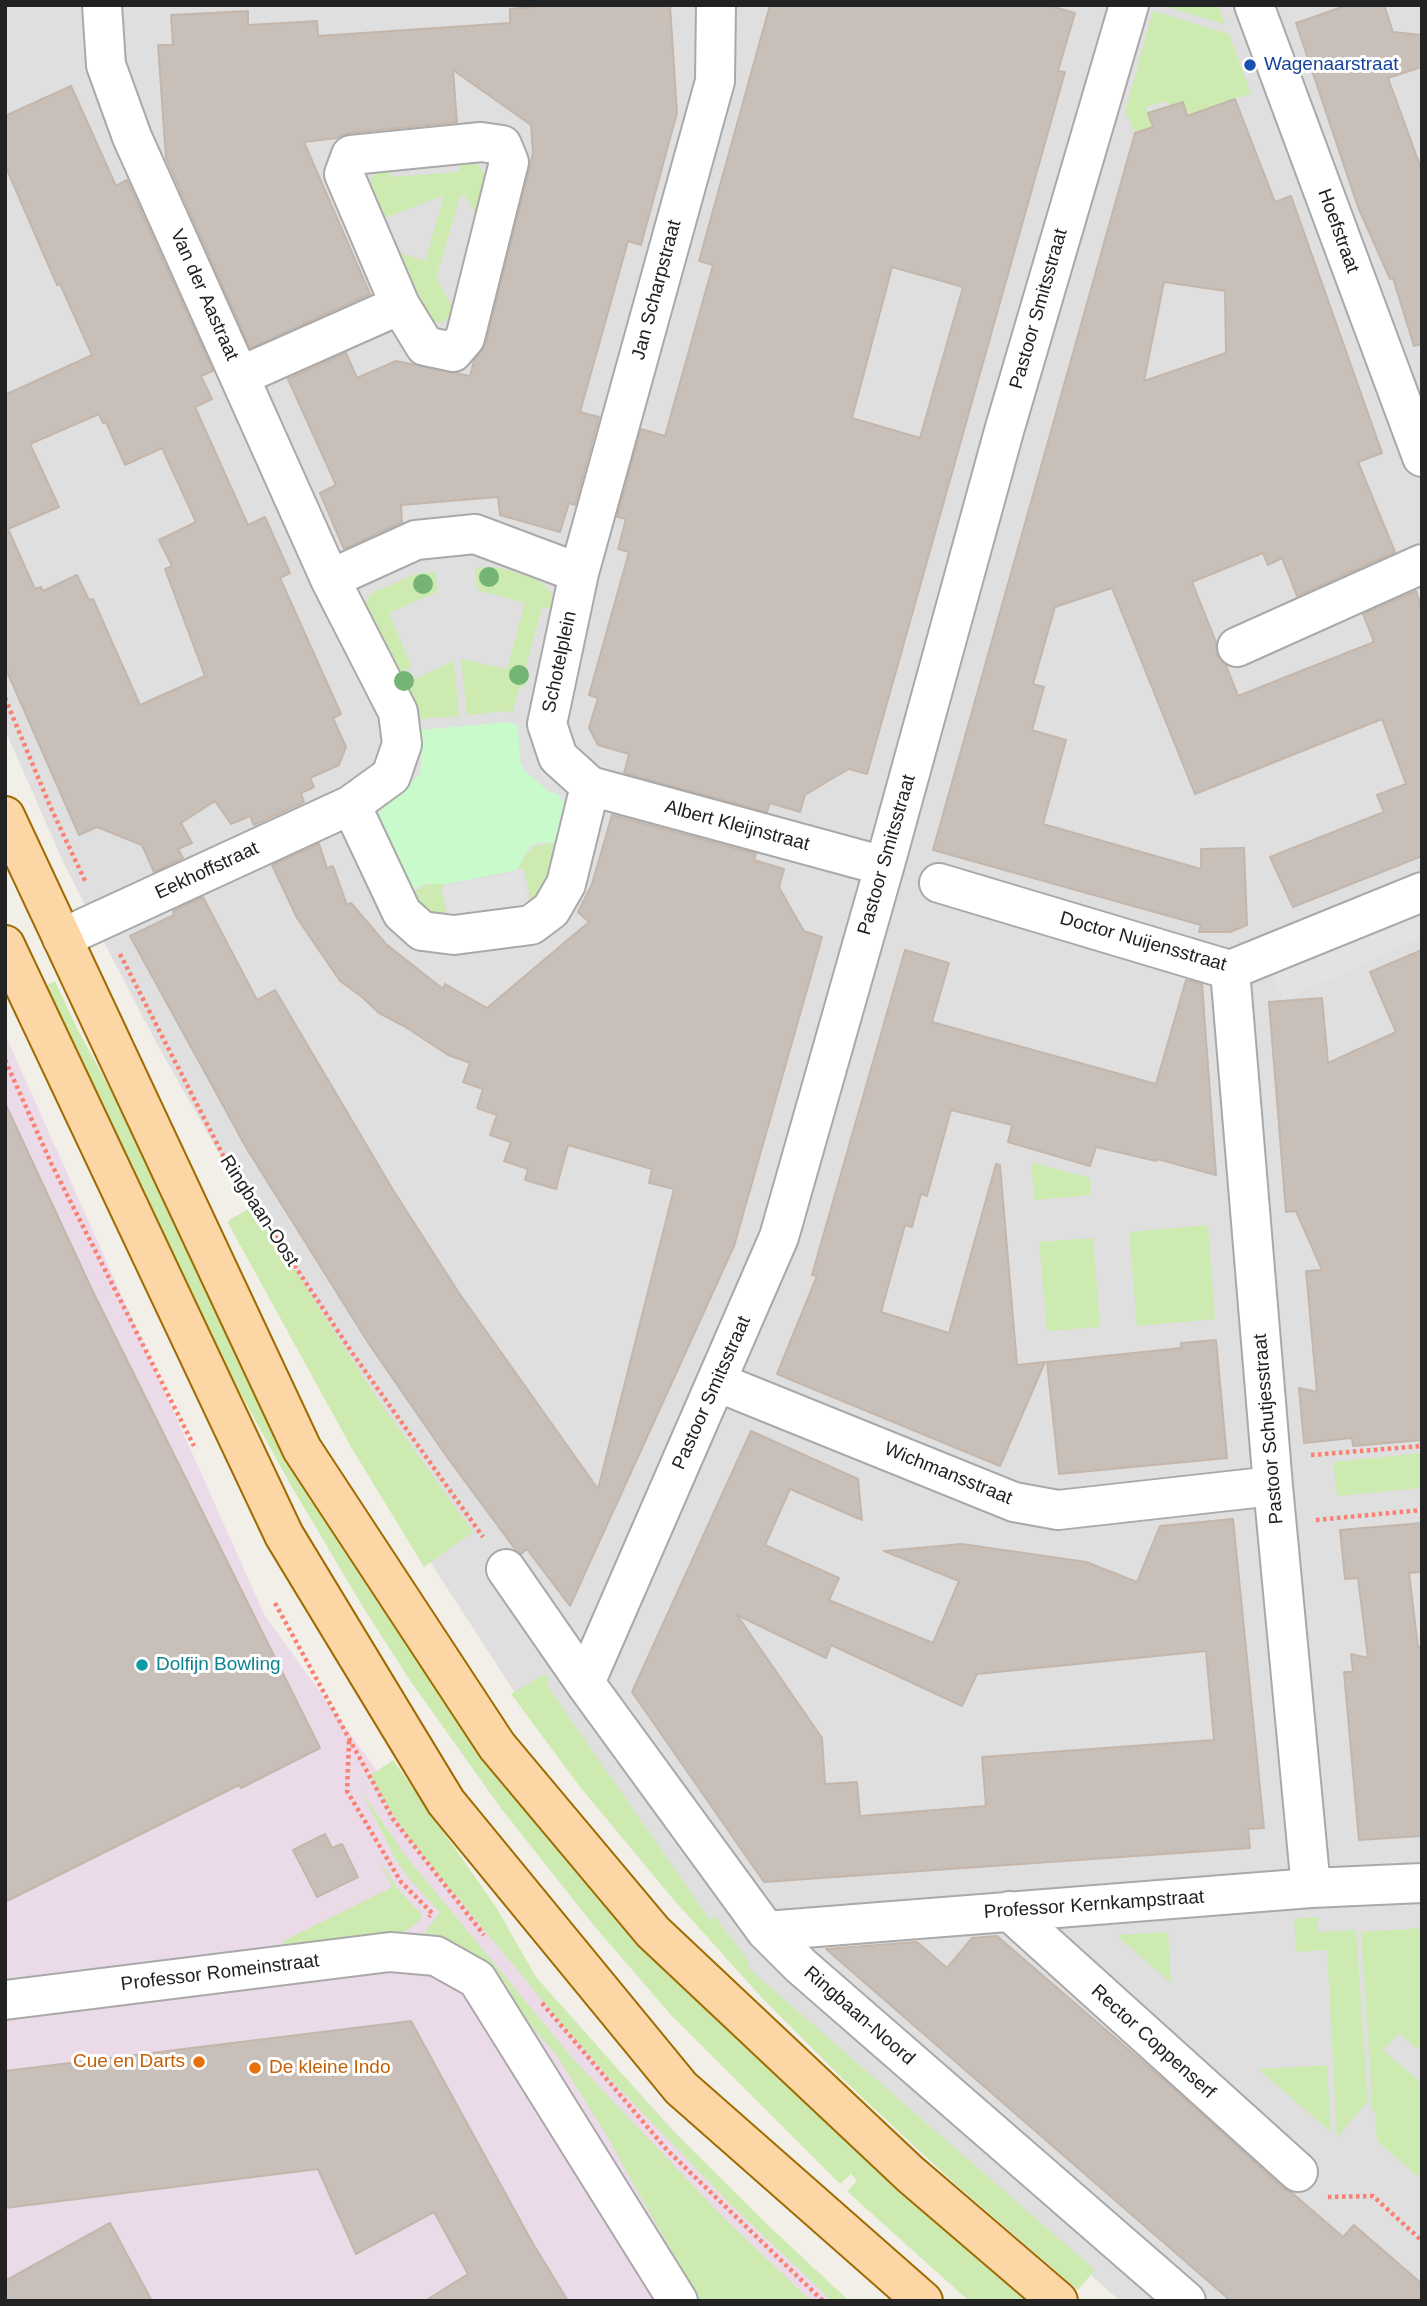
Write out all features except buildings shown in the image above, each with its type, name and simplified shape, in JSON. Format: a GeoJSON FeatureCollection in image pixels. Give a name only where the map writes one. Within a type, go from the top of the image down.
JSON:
{"type":"FeatureCollection","features":[{"type":"Feature","properties":{"kind":"main road"},"geometry":{"type":"LineString","coordinates":[[5,816],[302,1449],[497,1746],[653,1932],[910,2174],[1058,2301]]}},
{"type":"Feature","properties":{"kind":"main road"},"geometry":{"type":"LineString","coordinates":[[5,945],[284,1535],[446,1802],[681,2088],[923,2301]]}},
{"type":"Feature","properties":{"kind":"street","name":"Van der Aastraat"},"geometry":{"type":"LineString","coordinates":[[102,5],[106,65],[132,137],[330,579]]}},
{"type":"Feature","properties":{"kind":"street","name":"Jan Scharpstraat"},"geometry":{"type":"LineString","coordinates":[[579,573],[715,81],[716,5]]}},
{"type":"Feature","properties":{"kind":"street","name":"Pastoor Smitsstraat"},"geometry":{"type":"LineString","coordinates":[[585,1682],[779,1237],[1004,431],[1129,5]]}},
{"type":"Feature","properties":{"kind":"street","name":"Hoefstraat"},"geometry":{"type":"LineString","coordinates":[[1254,5],[1422,457]]}},
{"type":"Feature","properties":{"kind":"street"},"geometry":{"type":"LineString","coordinates":[[481,142],[502,145],[509,162],[465,338],[453,352],[425,346],[400,305],[344,174],[351,155],[481,142]]}},
{"type":"Feature","properties":{"kind":"street"},"geometry":{"type":"LineString","coordinates":[[240,376],[400,305]]}},
{"type":"Feature","properties":{"kind":"street"},"geometry":{"type":"LineString","coordinates":[[579,573],[475,534],[416,540],[330,579],[398,712],[401,744],[391,776],[351,805],[402,913],[422,931],[454,935],[531,925],[551,910],[566,884],[590,786]]}},
{"type":"Feature","properties":{"kind":"street"},"geometry":{"type":"LineString","coordinates":[[1237,647],[1422,564]]}},
{"type":"Feature","properties":{"kind":"street","name":"Schotelplein"},"geometry":{"type":"LineString","coordinates":[[579,573],[547,724],[558,757],[590,786]]}},
{"type":"Feature","properties":{"kind":"street","name":"Albert Kleijnstraat"},"geometry":{"type":"LineString","coordinates":[[590,786],[884,866]]}},
{"type":"Feature","properties":{"kind":"street","name":"Eekhoffstraat"},"geometry":{"type":"LineString","coordinates":[[62,938],[351,805]]}},
{"type":"Feature","properties":{"kind":"street","name":"Doctor Nuijensstraat"},"geometry":{"type":"LineString","coordinates":[[939,883],[1230,970],[1422,892]]}},
{"type":"Feature","properties":{"kind":"street","name":"Pastoor Schutjesstraat"},"geometry":{"type":"LineString","coordinates":[[1230,970],[1272,1472],[1311,1888]]}},
{"type":"Feature","properties":{"kind":"street","name":"Wichmansstraat"},"geometry":{"type":"LineString","coordinates":[[717,1382],[1014,1502],[1058,1510],[1272,1472]]}},
{"type":"Feature","properties":{"kind":"street"},"geometry":{"type":"LineString","coordinates":[[506,1569],[585,1682]]}},
{"type":"Feature","properties":{"kind":"street","name":"Ringbaan-Noord"},"geometry":{"type":"LineString","coordinates":[[585,1682],[766,1931],[801,1966],[1186,2301]]}},
{"type":"Feature","properties":{"kind":"street","name":"Professor Kernkampstraat"},"geometry":{"type":"LineString","coordinates":[[766,1931],[1311,1888],[1422,1883]]}},
{"type":"Feature","properties":{"kind":"street","name":"Rector Coppenserf"},"geometry":{"type":"LineString","coordinates":[[1009,1911],[1298,2172]]}},
{"type":"Feature","properties":{"kind":"street","name":"Professor Romeinstraat"},"geometry":{"type":"LineString","coordinates":[[5,2000],[390,1952],[436,1956],[477,1979],[678,2301]]}},
{"type":"Feature","properties":{"kind":"path","name":"Ringbaan-Oost"},"geometry":{"type":"LineString","coordinates":[[5,698],[50,806],[103,919],[227,1163],[353,1354],[506,1569]]}},
{"type":"Feature","properties":{"kind":"path"},"geometry":{"type":"LineString","coordinates":[[1272,1472],[1422,1446]]}},
{"type":"Feature","properties":{"kind":"path"},"geometry":{"type":"LineString","coordinates":[[1277,1524],[1422,1510]]}},
{"type":"Feature","properties":{"kind":"path"},"geometry":{"type":"LineString","coordinates":[[349,1739],[347,1790],[401,1882],[432,1913],[416,1934],[390,1952]]}},
{"type":"Feature","properties":{"kind":"path"},"geometry":{"type":"LineString","coordinates":[[393,1819],[488,1940]]}},
{"type":"Feature","properties":{"kind":"path"},"geometry":{"type":"LineString","coordinates":[[542,2003],[667,2150],[823,2301]]}},
{"type":"Feature","properties":{"kind":"path"},"geometry":{"type":"LineString","coordinates":[[1298,2172],[1329,2198],[1373,2196],[1422,2241]]}},
{"type":"Feature","properties":{"kind":"shaded area"},"geometry":{"type":"Polygon","coordinates":[[[5,5],[1422,5],[1422,2301],[1120,2301],[741,1967],[519,1699],[425,1554],[253,1213],[158,1046],[65,866],[5,730],[5,5]]]}},
{"type":"Feature","properties":{"kind":"shaded area"},"geometry":{"type":"Polygon","coordinates":[[[522,871],[528,906],[450,919],[443,887],[522,871]]]}},
{"type":"Feature","properties":{"kind":"shaded area"},"geometry":{"type":"Polygon","coordinates":[[[1422,903],[1422,937],[1284,1000],[1270,971],[1422,903]]]}},
{"type":"Feature","properties":{"kind":"shaded area"},"geometry":{"type":"Polygon","coordinates":[[[5,1034],[264,1614],[371,1763],[533,1978],[750,2213],[849,2301],[5,2301],[5,1034]]]}},
{"type":"Feature","properties":{"kind":"green space"},"geometry":{"type":"Polygon","coordinates":[[[1160,5],[1218,5],[1225,24],[1160,5]]]}},
{"type":"Feature","properties":{"kind":"green space"},"geometry":{"type":"Polygon","coordinates":[[[1153,11],[1229,34],[1251,93],[1187,116],[1182,102],[1169,106],[1166,101],[1146,107],[1153,126],[1157,126],[1135,133],[1125,112],[1153,11]]]}},
{"type":"Feature","properties":{"kind":"green space"},"geometry":{"type":"Polygon","coordinates":[[[459,161],[479,166],[487,178],[477,216],[464,194],[460,196],[436,278],[454,310],[443,322],[432,322],[427,319],[397,252],[425,261],[444,195],[383,219],[371,189],[371,178],[378,169],[390,166],[391,177],[459,172],[459,161]]]}},
{"type":"Feature","properties":{"kind":"green space"},"geometry":{"type":"Polygon","coordinates":[[[497,567],[543,583],[551,593],[552,606],[551,609],[542,608],[525,671],[529,672],[525,687],[520,686],[512,713],[509,711],[467,715],[461,659],[507,669],[525,603],[477,590],[475,568],[497,567]]]}},
{"type":"Feature","properties":{"kind":"green space"},"geometry":{"type":"Polygon","coordinates":[[[436,572],[437,592],[389,613],[412,667],[399,673],[374,620],[365,623],[363,606],[371,594],[377,591],[415,574],[436,572]]]}},
{"type":"Feature","properties":{"kind":"green space"},"geometry":{"type":"Polygon","coordinates":[[[454,661],[459,716],[419,719],[403,684],[454,661]]]}},
{"type":"Feature","properties":{"kind":"green space"},"geometry":{"type":"Polygon","coordinates":[[[508,722],[518,725],[520,761],[524,770],[547,790],[560,796],[565,805],[566,816],[558,842],[530,846],[517,870],[448,884],[425,884],[406,892],[377,824],[380,811],[419,775],[420,730],[508,722]]]}},
{"type":"Feature","properties":{"kind":"green space"},"geometry":{"type":"Polygon","coordinates":[[[551,843],[561,846],[563,850],[532,908],[524,869],[519,869],[521,862],[534,846],[551,843]]]}},
{"type":"Feature","properties":{"kind":"green space"},"geometry":{"type":"Polygon","coordinates":[[[435,883],[447,885],[441,887],[449,925],[443,926],[409,895],[435,883]]]}},
{"type":"Feature","properties":{"kind":"green space"},"geometry":{"type":"Polygon","coordinates":[[[55,981],[76,1026],[196,1250],[471,1709],[912,2200],[1027,2301],[969,2301],[847,2191],[857,2181],[851,2174],[840,2184],[672,2016],[595,1927],[500,1807],[409,1679],[363,1607],[248,1407],[185,1287],[42,987],[55,981]]]}},
{"type":"Feature","properties":{"kind":"green space"},"geometry":{"type":"Polygon","coordinates":[[[1031,1162],[1090,1178],[1091,1195],[1034,1200],[1031,1162]]]}},
{"type":"Feature","properties":{"kind":"green space"},"geometry":{"type":"Polygon","coordinates":[[[254,1206],[376,1397],[473,1532],[424,1567],[351,1447],[228,1223],[254,1206]]]}},
{"type":"Feature","properties":{"kind":"green space"},"geometry":{"type":"Polygon","coordinates":[[[1208,1225],[1215,1319],[1137,1326],[1129,1232],[1208,1225]]]}},
{"type":"Feature","properties":{"kind":"green space"},"geometry":{"type":"Polygon","coordinates":[[[1093,1238],[1100,1327],[1047,1331],[1039,1242],[1093,1238]]]}},
{"type":"Feature","properties":{"kind":"green space"},"geometry":{"type":"Polygon","coordinates":[[[1422,1453],[1422,1488],[1337,1496],[1333,1462],[1422,1453]]]}},
{"type":"Feature","properties":{"kind":"green space"},"geometry":{"type":"Polygon","coordinates":[[[545,1674],[550,1681],[546,1684],[710,1920],[715,1917],[750,1963],[747,1967],[1095,2270],[1078,2290],[954,2183],[851,2087],[763,1999],[673,1899],[580,1787],[511,1694],[545,1674]]]}},
{"type":"Feature","properties":{"kind":"green space"},"geometry":{"type":"Polygon","coordinates":[[[393,1760],[496,1907],[536,1977],[673,2131],[849,2301],[832,2301],[730,2204],[614,2083],[555,2016],[412,1842],[388,1807],[370,1776],[393,1760]]]}},
{"type":"Feature","properties":{"kind":"green space"},"geometry":{"type":"Polygon","coordinates":[[[360,1789],[405,1855],[574,2060],[721,2215],[811,2301],[699,2301],[605,2133],[557,2056],[509,2000],[423,1936],[440,1912],[408,1878],[396,1860],[360,1789]]]}},
{"type":"Feature","properties":{"kind":"green space"},"geometry":{"type":"Polygon","coordinates":[[[378,1858],[398,1889],[423,1916],[416,1924],[397,1938],[285,1956],[283,1941],[392,1887],[378,1858]]]}},
{"type":"Feature","properties":{"kind":"green space"},"geometry":{"type":"Polygon","coordinates":[[[1317,1917],[1318,1932],[1356,1930],[1368,2101],[1337,2137],[1327,1950],[1296,1952],[1294,1919],[1317,1917]]]}},
{"type":"Feature","properties":{"kind":"green space"},"geometry":{"type":"Polygon","coordinates":[[[1421,1928],[1422,2053],[1399,2033],[1383,2050],[1422,2084],[1422,2180],[1377,2141],[1375,2114],[1368,2101],[1372,2100],[1361,1932],[1421,1928]]]}},
{"type":"Feature","properties":{"kind":"green space"},"geometry":{"type":"Polygon","coordinates":[[[1168,1932],[1171,1983],[1116,1935],[1168,1932]]]}},
{"type":"Feature","properties":{"kind":"green space"},"geometry":{"type":"Polygon","coordinates":[[[1327,2065],[1331,2132],[1258,2069],[1298,2067],[1327,2065]]]}},
{"type":"Feature","properties":{"kind":"place","name":"Wagenaarstraat"},"geometry":{"type":"Point","coordinates":[1250,65]}},
{"type":"Feature","properties":{"kind":"place","name":"Dolfijn Bowling"},"geometry":{"type":"Point","coordinates":[142,1665]}},
{"type":"Feature","properties":{"kind":"place","name":"Cue en Darts"},"geometry":{"type":"Point","coordinates":[199,2062]}},
{"type":"Feature","properties":{"kind":"place","name":"De kleine Indo"},"geometry":{"type":"Point","coordinates":[255,2068]}}]}
